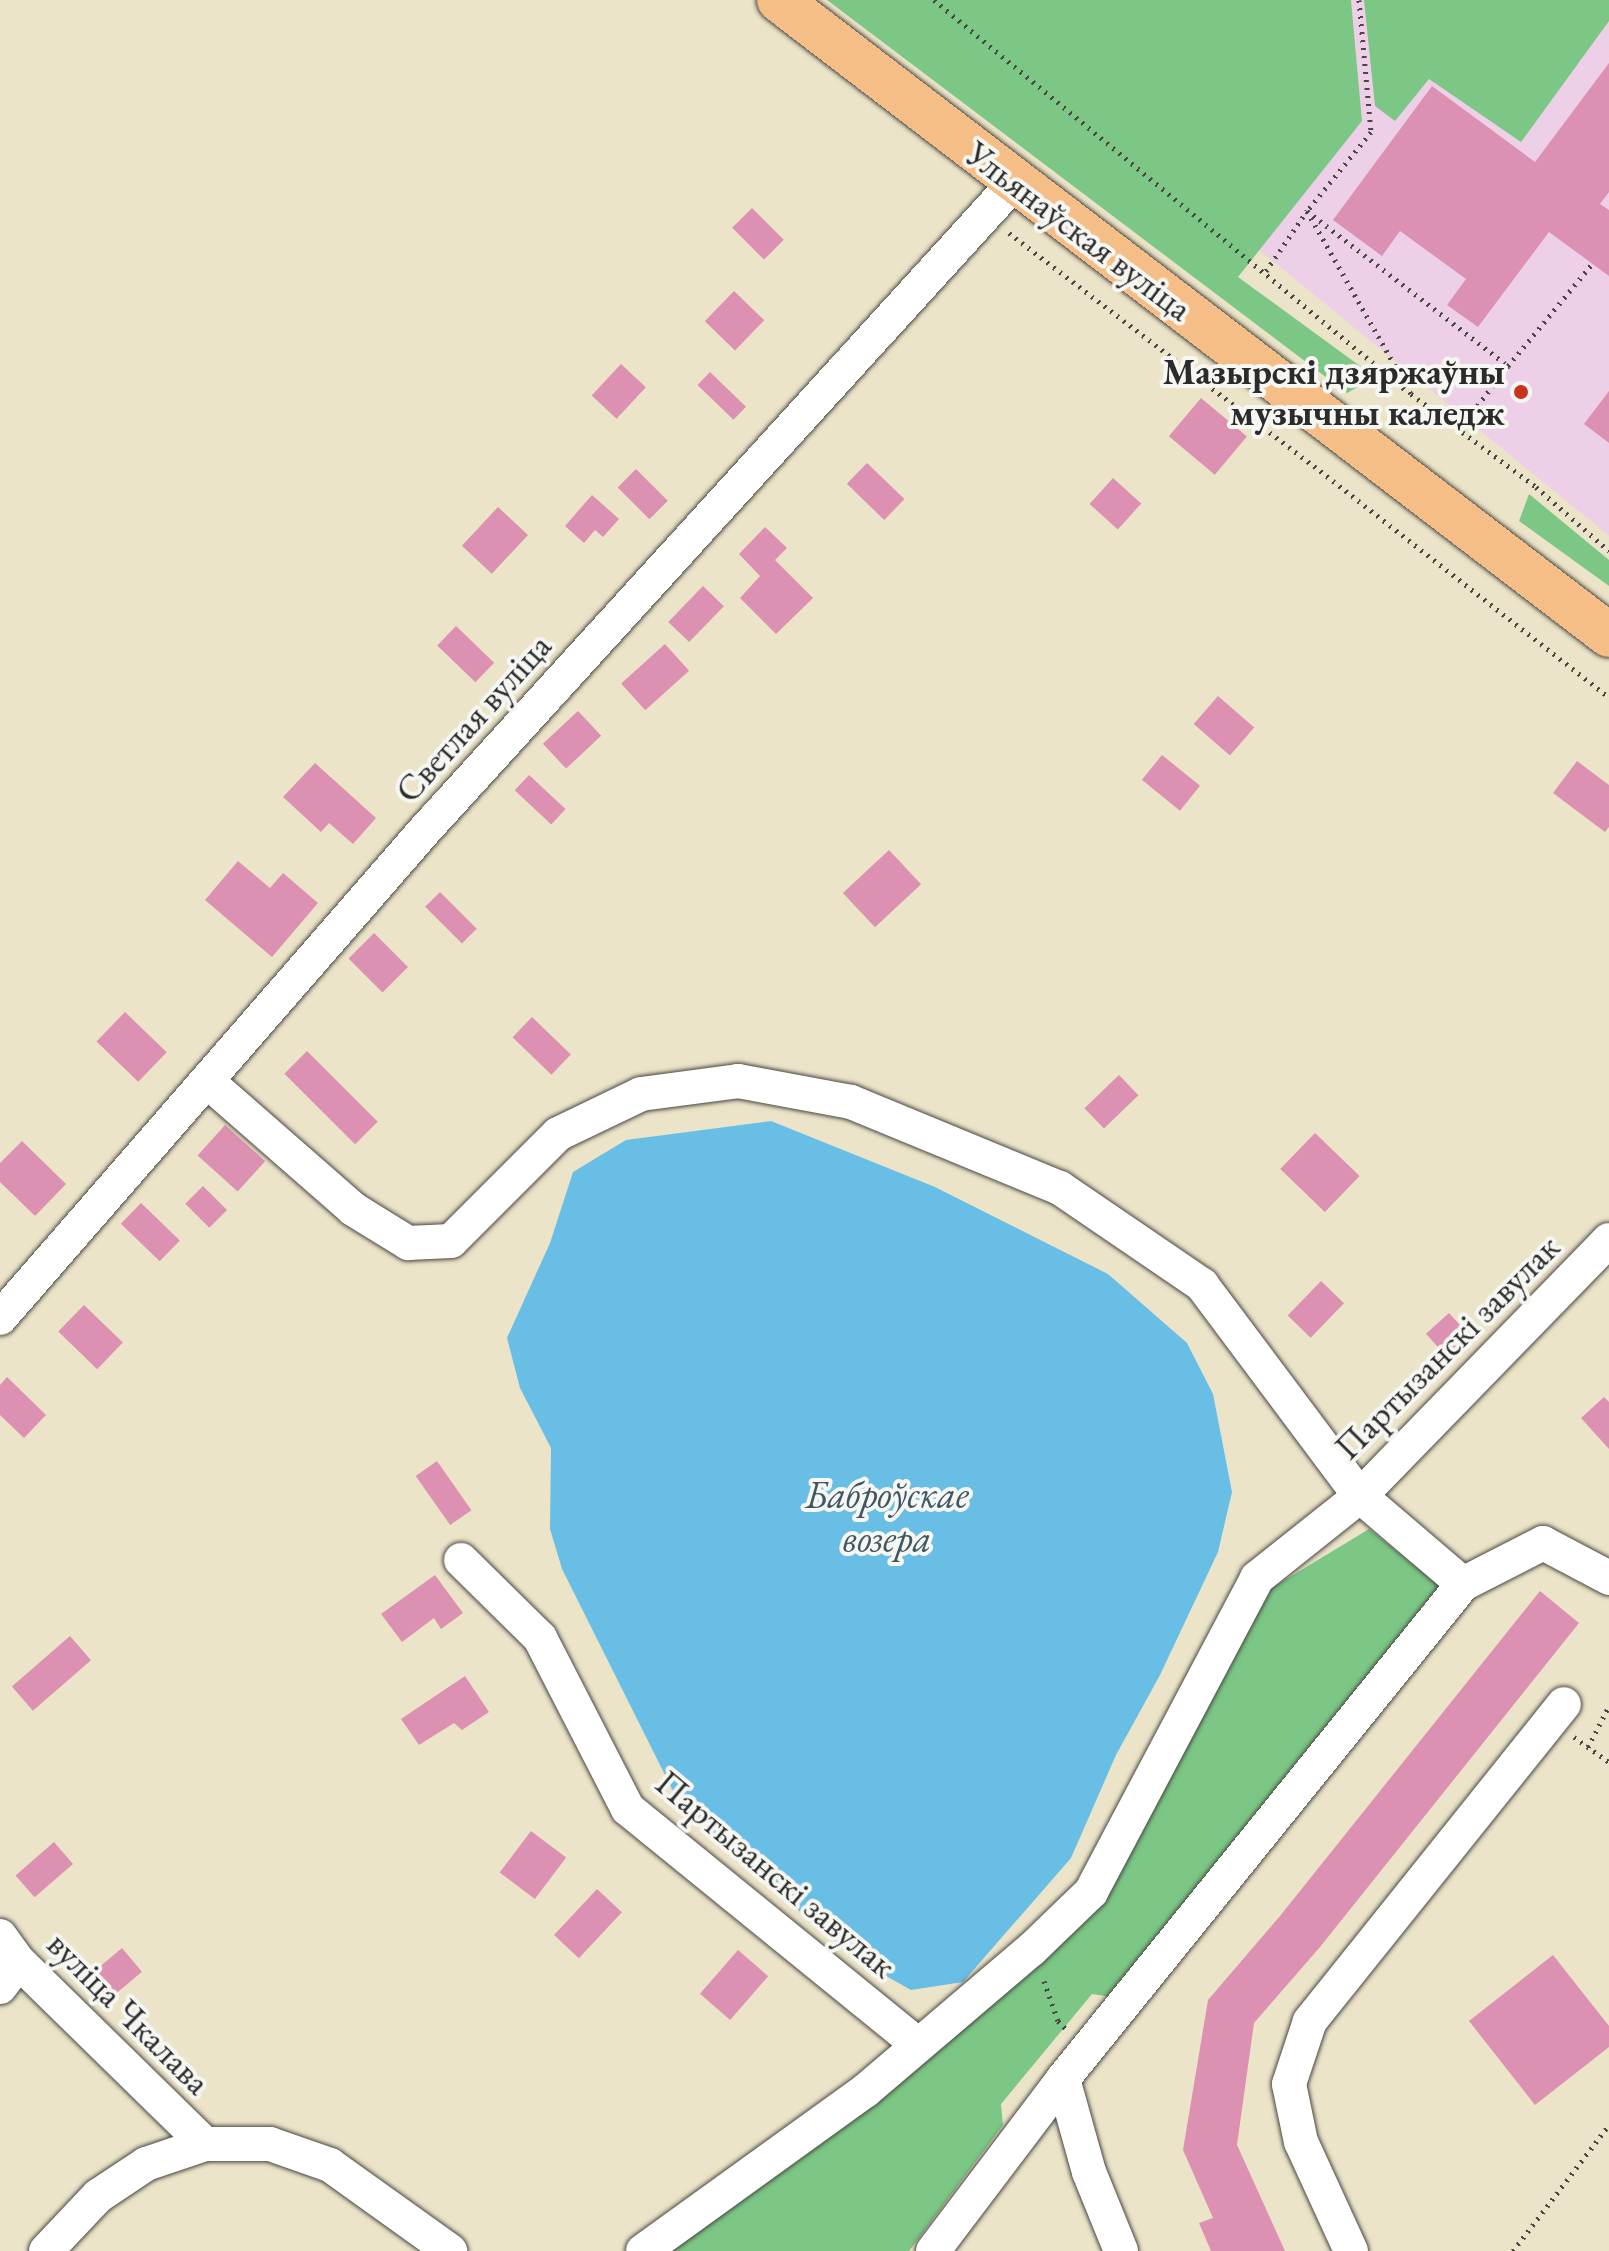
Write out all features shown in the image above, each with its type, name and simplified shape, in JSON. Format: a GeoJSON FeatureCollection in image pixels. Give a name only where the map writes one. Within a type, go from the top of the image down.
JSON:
{"type":"FeatureCollection","features":[{"type":"Feature","properties":{"kind":"main road","name":"Ульянаўская вуліца"},"geometry":{"type":"LineString","coordinates":[[779,0],[1609,635]]}},
{"type":"Feature","properties":{"kind":"street","name":"Светлая вуліца"},"geometry":{"type":"LineString","coordinates":[[0,1318],[425,830],[1015,182]]}},
{"type":"Feature","properties":{"kind":"street","name":"Партызанскі завулак"},"geometry":{"type":"LineString","coordinates":[[207,1081],[353,1209],[408,1243],[451,1241],[558,1134],[641,1094],[738,1081],[851,1102],[1060,1188],[1202,1285],[1360,1496],[1609,1240]]}},
{"type":"Feature","properties":{"kind":"street"},"geometry":{"type":"LineString","coordinates":[[643,2251],[865,2091],[1032,1949],[1091,1892],[1257,1578],[1360,1496],[1463,1584]]}},
{"type":"Feature","properties":{"kind":"street"},"geometry":{"type":"LineString","coordinates":[[933,2251],[1063,2079],[1463,1584],[1543,1543],[1609,1578]]}},
{"type":"Feature","properties":{"kind":"street","name":"Партызанскі завулак"},"geometry":{"type":"LineString","coordinates":[[461,1560],[540,1638],[628,1809],[917,2044]]}},
{"type":"Feature","properties":{"kind":"street"},"geometry":{"type":"LineString","coordinates":[[1351,2251],[1301,2142],[1289,2084],[1310,2021],[1558,1712]]}},
{"type":"Feature","properties":{"kind":"street","name":"вуліца Чкалава"},"geometry":{"type":"LineString","coordinates":[[6,1962],[205,2144]]}},
{"type":"Feature","properties":{"kind":"street"},"geometry":{"type":"LineString","coordinates":[[1063,2079],[1089,2172],[1121,2251]]}},
{"type":"Feature","properties":{"kind":"street"},"geometry":{"type":"LineString","coordinates":[[46,2251],[98,2196],[146,2164],[205,2144],[270,2144],[330,2165],[450,2251]]}},
{"type":"Feature","properties":{"kind":"path"},"geometry":{"type":"LineString","coordinates":[[934,0],[1266,271],[1411,394],[1536,487],[1609,551]]}},
{"type":"Feature","properties":{"kind":"path"},"geometry":{"type":"LineString","coordinates":[[1266,271],[1307,211],[1371,132],[1359,0]]}},
{"type":"Feature","properties":{"kind":"path"},"geometry":{"type":"LineString","coordinates":[[1307,211],[1508,366]]}},
{"type":"Feature","properties":{"kind":"path"},"geometry":{"type":"LineString","coordinates":[[1307,211],[1411,394]]}},
{"type":"Feature","properties":{"kind":"path"},"geometry":{"type":"LineString","coordinates":[[985,215],[1314,466],[1609,697]]}},
{"type":"Feature","properties":{"kind":"path"},"geometry":{"type":"LineString","coordinates":[[1458,431],[1592,264]]}},
{"type":"Feature","properties":{"kind":"path"},"geometry":{"type":"LineString","coordinates":[[1588,1747],[1609,1706]]}},
{"type":"Feature","properties":{"kind":"path"},"geometry":{"type":"LineString","coordinates":[[1558,1712],[1588,1747],[1609,1762]]}},
{"type":"Feature","properties":{"kind":"path"},"geometry":{"type":"LineString","coordinates":[[1032,1949],[1058,2021],[1087,2049]]}},
{"type":"Feature","properties":{"kind":"path"},"geometry":{"type":"LineString","coordinates":[[1513,2251],[1609,2125]]}},
{"type":"Feature","properties":{"kind":"shaded area","name":"Мазырскі дзяржаўны музычны каледж"},"geometry":{"type":"Polygon","coordinates":[[[1351,0],[1609,0],[1609,536],[1258,249],[1362,121],[1351,0]]]}},
{"type":"Feature","properties":{"kind":"green space"},"geometry":{"type":"Polygon","coordinates":[[[827,0],[1351,0],[1362,121],[1238,277],[1375,377],[1347,393],[827,0]]]}},
{"type":"Feature","properties":{"kind":"green space"},"geometry":{"type":"Polygon","coordinates":[[[1364,0],[1609,0],[1609,21],[1521,142],[1429,79],[1395,121],[1375,106],[1364,0]]]}},
{"type":"Feature","properties":{"kind":"green space"},"geometry":{"type":"Polygon","coordinates":[[[1529,494],[1609,560],[1609,586],[1519,521],[1529,494]]]}},
{"type":"Feature","properties":{"kind":"green space"},"geometry":{"type":"Polygon","coordinates":[[[1369,1529],[1441,1587],[1111,1997],[1092,1994],[1001,2104],[1003,2125],[909,2251],[668,2251],[1104,1897],[1265,1592],[1369,1529]]]}},
{"type":"Feature","properties":{"kind":"water","name":"Баброўскае возера"},"geometry":{"type":"Polygon","coordinates":[[[771,1121],[935,1187],[1108,1274],[1187,1343],[1213,1394],[1232,1492],[1218,1552],[1160,1675],[1116,1755],[1071,1858],[963,1982],[911,1990],[854,1958],[683,1811],[562,1569],[550,1529],[551,1448],[520,1388],[507,1338],[550,1243],[573,1172],[626,1140],[771,1121]]]}},
{"type":"Feature","properties":{"kind":"building"},"geometry":{"type":"Polygon","coordinates":[[[1609,63],[1609,192],[1600,204],[1609,210],[1609,276],[1549,232],[1478,327],[1447,305],[1466,279],[1400,231],[1382,256],[1333,220],[1432,86],[1535,162],[1609,63]]]}},
{"type":"Feature","properties":{"kind":"building"},"geometry":{"type":"Polygon","coordinates":[[[752,208],[784,240],[764,260],[732,228],[752,208]]]}},
{"type":"Feature","properties":{"kind":"building"},"geometry":{"type":"Polygon","coordinates":[[[734,291],[764,320],[735,350],[705,321],[734,291]]]}},
{"type":"Feature","properties":{"kind":"building"},"geometry":{"type":"Polygon","coordinates":[[[621,364],[646,387],[617,419],[592,395],[621,364]]]}},
{"type":"Feature","properties":{"kind":"building"},"geometry":{"type":"Polygon","coordinates":[[[710,372],[746,407],[733,420],[697,385],[710,372]]]}},
{"type":"Feature","properties":{"kind":"building"},"geometry":{"type":"Polygon","coordinates":[[[1609,391],[1609,443],[1584,424],[1609,391]]]}},
{"type":"Feature","properties":{"kind":"building"},"geometry":{"type":"Polygon","coordinates":[[[1201,398],[1247,437],[1215,475],[1169,436],[1201,398]]]}},
{"type":"Feature","properties":{"kind":"building"},"geometry":{"type":"Polygon","coordinates":[[[867,463],[904,499],[884,520],[847,484],[867,463]]]}},
{"type":"Feature","properties":{"kind":"building"},"geometry":{"type":"Polygon","coordinates":[[[636,469],[668,501],[649,519],[618,487],[636,469]]]}},
{"type":"Feature","properties":{"kind":"building"},"geometry":{"type":"Polygon","coordinates":[[[1113,478],[1141,503],[1118,529],[1090,504],[1113,478]]]}},
{"type":"Feature","properties":{"kind":"building"},"geometry":{"type":"Polygon","coordinates":[[[592,495],[619,519],[603,537],[595,530],[584,543],[565,526],[592,495]]]}},
{"type":"Feature","properties":{"kind":"building"},"geometry":{"type":"Polygon","coordinates":[[[498,507],[528,535],[492,574],[462,546],[498,507]]]}},
{"type":"Feature","properties":{"kind":"building"},"geometry":{"type":"Polygon","coordinates":[[[765,527],[787,548],[775,560],[813,598],[776,634],[740,598],[760,576],[739,554],[765,527]]]}},
{"type":"Feature","properties":{"kind":"building"},"geometry":{"type":"Polygon","coordinates":[[[703,586],[724,606],[689,642],[668,622],[703,586]]]}},
{"type":"Feature","properties":{"kind":"building"},"geometry":{"type":"Polygon","coordinates":[[[456,626],[494,663],[475,682],[437,645],[456,626]]]}},
{"type":"Feature","properties":{"kind":"building"},"geometry":{"type":"Polygon","coordinates":[[[665,644],[689,671],[645,710],[621,683],[665,644]]]}},
{"type":"Feature","properties":{"kind":"building"},"geometry":{"type":"Polygon","coordinates":[[[1218,696],[1254,727],[1230,755],[1194,724],[1218,696]]]}},
{"type":"Feature","properties":{"kind":"building"},"geometry":{"type":"Polygon","coordinates":[[[578,711],[601,736],[566,769],[543,744],[578,711]]]}},
{"type":"Feature","properties":{"kind":"building"},"geometry":{"type":"Polygon","coordinates":[[[1162,755],[1200,786],[1180,811],[1142,780],[1162,755]]]}},
{"type":"Feature","properties":{"kind":"building"},"geometry":{"type":"Polygon","coordinates":[[[1577,761],[1609,785],[1609,827],[1605,832],[1553,793],[1577,761]]]}},
{"type":"Feature","properties":{"kind":"building"},"geometry":{"type":"Polygon","coordinates":[[[315,763],[376,818],[353,844],[329,823],[321,832],[283,797],[315,763]]]}},
{"type":"Feature","properties":{"kind":"building"},"geometry":{"type":"Polygon","coordinates":[[[529,775],[566,809],[551,824],[515,790],[529,775]]]}},
{"type":"Feature","properties":{"kind":"building"},"geometry":{"type":"Polygon","coordinates":[[[889,850],[921,884],[875,927],[843,893],[889,850]]]}},
{"type":"Feature","properties":{"kind":"building"},"geometry":{"type":"Polygon","coordinates":[[[238,861],[270,888],[283,873],[318,903],[272,957],[205,900],[238,861]]]}},
{"type":"Feature","properties":{"kind":"building"},"geometry":{"type":"Polygon","coordinates":[[[440,892],[477,929],[462,944],[425,907],[440,892]]]}},
{"type":"Feature","properties":{"kind":"building"},"geometry":{"type":"Polygon","coordinates":[[[374,933],[408,967],[382,992],[349,958],[374,933]]]}},
{"type":"Feature","properties":{"kind":"building"},"geometry":{"type":"Polygon","coordinates":[[[125,1012],[167,1052],[138,1082],[97,1041],[125,1012]]]}},
{"type":"Feature","properties":{"kind":"building"},"geometry":{"type":"Polygon","coordinates":[[[532,1017],[571,1055],[551,1075],[513,1037],[532,1017]]]}},
{"type":"Feature","properties":{"kind":"building"},"geometry":{"type":"Polygon","coordinates":[[[307,1051],[378,1122],[355,1144],[284,1074],[307,1051]]]}},
{"type":"Feature","properties":{"kind":"building"},"geometry":{"type":"Polygon","coordinates":[[[1119,1075],[1138,1095],[1104,1128],[1084,1108],[1119,1075]]]}},
{"type":"Feature","properties":{"kind":"building"},"geometry":{"type":"Polygon","coordinates":[[[225,1125],[265,1161],[238,1192],[198,1155],[225,1125]]]}},
{"type":"Feature","properties":{"kind":"building"},"geometry":{"type":"Polygon","coordinates":[[[1315,1133],[1360,1176],[1325,1212],[1280,1169],[1315,1133]]]}},
{"type":"Feature","properties":{"kind":"building"},"geometry":{"type":"Polygon","coordinates":[[[22,1141],[66,1184],[35,1216],[0,1182],[0,1163],[22,1141]]]}},
{"type":"Feature","properties":{"kind":"building"},"geometry":{"type":"Polygon","coordinates":[[[203,1186],[227,1210],[209,1228],[185,1204],[203,1186]]]}},
{"type":"Feature","properties":{"kind":"building"},"geometry":{"type":"Polygon","coordinates":[[[141,1203],[180,1241],[160,1261],[121,1224],[141,1203]]]}},
{"type":"Feature","properties":{"kind":"building"},"geometry":{"type":"Polygon","coordinates":[[[1321,1281],[1344,1303],[1311,1338],[1288,1316],[1321,1281]]]}},
{"type":"Feature","properties":{"kind":"building"},"geometry":{"type":"Polygon","coordinates":[[[84,1305],[123,1343],[97,1369],[58,1332],[84,1305]]]}},
{"type":"Feature","properties":{"kind":"building"},"geometry":{"type":"Polygon","coordinates":[[[1449,1313],[1473,1340],[1450,1360],[1426,1334],[1449,1313]]]}},
{"type":"Feature","properties":{"kind":"building"},"geometry":{"type":"Polygon","coordinates":[[[7,1377],[46,1415],[24,1438],[0,1415],[0,1385],[7,1377]]]}},
{"type":"Feature","properties":{"kind":"building"},"geometry":{"type":"Polygon","coordinates":[[[1604,1397],[1609,1402],[1609,1449],[1581,1418],[1604,1397]]]}},
{"type":"Feature","properties":{"kind":"building"},"geometry":{"type":"Polygon","coordinates":[[[437,1461],[471,1510],[450,1525],[416,1476],[437,1461]]]}},
{"type":"Feature","properties":{"kind":"building"},"geometry":{"type":"Polygon","coordinates":[[[435,1575],[463,1613],[441,1629],[434,1618],[402,1642],[381,1614],[435,1575]]]}},
{"type":"Feature","properties":{"kind":"building"},"geometry":{"type":"Polygon","coordinates":[[[1540,1591],[1579,1623],[1320,1947],[1254,2023],[1237,2145],[1285,2251],[1211,2251],[1199,2223],[1213,2218],[1183,2150],[1208,2000],[1280,1916],[1540,1591]]]}},
{"type":"Feature","properties":{"kind":"building"},"geometry":{"type":"Polygon","coordinates":[[[70,1636],[91,1660],[33,1711],[12,1687],[70,1636]]]}},
{"type":"Feature","properties":{"kind":"building"},"geometry":{"type":"Polygon","coordinates":[[[465,1676],[489,1712],[462,1730],[454,1723],[419,1745],[401,1719],[465,1676]]]}},
{"type":"Feature","properties":{"kind":"building"},"geometry":{"type":"Polygon","coordinates":[[[531,1831],[566,1857],[535,1899],[500,1873],[531,1831]]]}},
{"type":"Feature","properties":{"kind":"building"},"geometry":{"type":"Polygon","coordinates":[[[54,1842],[73,1864],[35,1897],[16,1875],[54,1842]]]}},
{"type":"Feature","properties":{"kind":"building"},"geometry":{"type":"Polygon","coordinates":[[[597,1889],[622,1912],[579,1958],[554,1935],[597,1889]]]}},
{"type":"Feature","properties":{"kind":"building"},"geometry":{"type":"Polygon","coordinates":[[[122,1948],[142,1972],[109,1999],[89,1976],[122,1948]]]}},
{"type":"Feature","properties":{"kind":"building"},"geometry":{"type":"Polygon","coordinates":[[[738,1950],[768,1976],[730,2020],[700,1994],[738,1950]]]}},
{"type":"Feature","properties":{"kind":"building"},"geometry":{"type":"Polygon","coordinates":[[[1553,1955],[1609,2026],[1609,2047],[1535,2105],[1469,2021],[1553,1955]]]}},
{"type":"Feature","properties":{"kind":"place","name":"Мазырскі дзяржаўны музычны каледж"},"geometry":{"type":"Point","coordinates":[1521,392]}}]}
